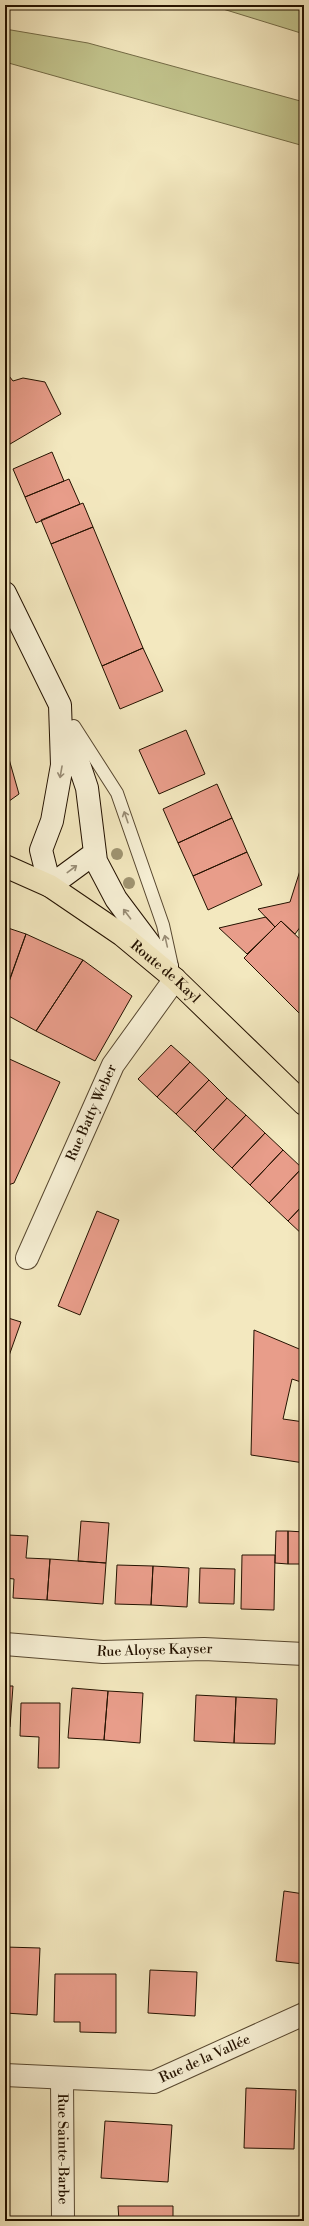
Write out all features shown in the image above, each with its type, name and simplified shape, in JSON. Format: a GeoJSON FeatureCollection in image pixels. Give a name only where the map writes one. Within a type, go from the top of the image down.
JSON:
{"type":"FeatureCollection","features":[{"type":"Feature","properties":{"kind":"main road","name":"Route de Kayl"},"geometry":{"type":"LineString","coordinates":[[5,866],[50,886],[122,935],[175,979],[304,1104]]}},
{"type":"Feature","properties":{"kind":"street"},"geometry":{"type":"LineString","coordinates":[[5,593],[60,705],[87,788],[96,861],[116,899],[175,979]]}},
{"type":"Feature","properties":{"kind":"street"},"geometry":{"type":"LineString","coordinates":[[60,705],[62,765],[52,821],[41,850],[50,886],[95,853]]}},
{"type":"Feature","properties":{"kind":"street","name":"Rue Batty Weber"},"geometry":{"type":"LineString","coordinates":[[27,1258],[113,1066],[175,979]]}},
{"type":"Feature","properties":{"kind":"street","name":"Rue Aloyse Kayser"},"geometry":{"type":"LineString","coordinates":[[5,1644],[102,1652],[204,1649],[304,1654]]}},
{"type":"Feature","properties":{"kind":"street","name":"Rue de la Vallée"},"geometry":{"type":"LineString","coordinates":[[5,2075],[154,2082],[304,2014]]}},
{"type":"Feature","properties":{"kind":"street","name":"Rue Sainte-Barbe"},"geometry":{"type":"LineString","coordinates":[[62,2078],[63,2221]]}},
{"type":"Feature","properties":{"kind":"lane"},"geometry":{"type":"LineString","coordinates":[[60,705],[118,793],[163,925],[175,979]]}},
{"type":"Feature","properties":{"kind":"green space"},"geometry":{"type":"Polygon","coordinates":[[[210,5],[304,5],[304,34],[210,5]]]}},
{"type":"Feature","properties":{"kind":"green space"},"geometry":{"type":"Polygon","coordinates":[[[5,29],[88,43],[304,102],[304,146],[5,62],[5,29]]]}},
{"type":"Feature","properties":{"kind":"building"},"geometry":{"type":"Polygon","coordinates":[[[9,376],[13,381],[23,378],[45,382],[61,414],[5,447],[5,378],[9,376]]]}},
{"type":"Feature","properties":{"kind":"building"},"geometry":{"type":"Polygon","coordinates":[[[52,452],[64,481],[25,497],[13,469],[52,452]]]}},
{"type":"Feature","properties":{"kind":"building"},"geometry":{"type":"Polygon","coordinates":[[[69,479],[80,504],[36,523],[25,497],[69,479]]]}},
{"type":"Feature","properties":{"kind":"building"},"geometry":{"type":"Polygon","coordinates":[[[83,503],[93,527],[51,544],[41,520],[83,503]]]}},
{"type":"Feature","properties":{"kind":"building"},"geometry":{"type":"Polygon","coordinates":[[[93,527],[143,648],[102,666],[51,544],[93,527]]]}},
{"type":"Feature","properties":{"kind":"building"},"geometry":{"type":"Polygon","coordinates":[[[143,648],[163,691],[120,709],[102,666],[143,648]]]}},
{"type":"Feature","properties":{"kind":"building"},"geometry":{"type":"Polygon","coordinates":[[[186,730],[205,774],[159,794],[139,750],[186,730]]]}},
{"type":"Feature","properties":{"kind":"building"},"geometry":{"type":"Polygon","coordinates":[[[5,745],[19,794],[5,804],[5,745]]]}},
{"type":"Feature","properties":{"kind":"building"},"geometry":{"type":"Polygon","coordinates":[[[217,784],[232,818],[178,843],[163,809],[217,784]]]}},
{"type":"Feature","properties":{"kind":"building"},"geometry":{"type":"Polygon","coordinates":[[[304,807],[304,821],[300,820],[304,807]]]}},
{"type":"Feature","properties":{"kind":"building"},"geometry":{"type":"Polygon","coordinates":[[[232,818],[247,852],[193,876],[178,843],[232,818]]]}},
{"type":"Feature","properties":{"kind":"building"},"geometry":{"type":"Polygon","coordinates":[[[247,852],[262,885],[208,910],[193,876],[247,852]]]}},
{"type":"Feature","properties":{"kind":"building"},"geometry":{"type":"Polygon","coordinates":[[[304,858],[304,922],[295,934],[281,921],[275,927],[258,909],[290,902],[304,858]]]}},
{"type":"Feature","properties":{"kind":"building"},"geometry":{"type":"Polygon","coordinates":[[[266,917],[275,927],[247,954],[219,928],[266,917]]]}},
{"type":"Feature","properties":{"kind":"building"},"geometry":{"type":"Polygon","coordinates":[[[281,921],[304,943],[304,1018],[244,958],[281,921]]]}},
{"type":"Feature","properties":{"kind":"building"},"geometry":{"type":"Polygon","coordinates":[[[5,927],[26,934],[9,982],[5,980],[5,927]]]}},
{"type":"Feature","properties":{"kind":"building"},"geometry":{"type":"Polygon","coordinates":[[[26,934],[83,960],[36,1031],[5,1014],[5,992],[26,934]]]}},
{"type":"Feature","properties":{"kind":"building"},"geometry":{"type":"Polygon","coordinates":[[[83,960],[132,996],[95,1061],[36,1031],[83,960]]]}},
{"type":"Feature","properties":{"kind":"building"},"geometry":{"type":"Polygon","coordinates":[[[171,1045],[190,1062],[157,1097],[138,1079],[171,1045]]]}},
{"type":"Feature","properties":{"kind":"building"},"geometry":{"type":"Polygon","coordinates":[[[5,1057],[60,1082],[14,1183],[5,1186],[5,1057]]]}},
{"type":"Feature","properties":{"kind":"building"},"geometry":{"type":"Polygon","coordinates":[[[190,1062],[209,1080],[176,1114],[157,1097],[190,1062]]]}},
{"type":"Feature","properties":{"kind":"building"},"geometry":{"type":"Polygon","coordinates":[[[209,1080],[227,1098],[195,1132],[176,1114],[209,1080]]]}},
{"type":"Feature","properties":{"kind":"building"},"geometry":{"type":"Polygon","coordinates":[[[227,1098],[246,1115],[213,1150],[195,1132],[227,1098]]]}},
{"type":"Feature","properties":{"kind":"building"},"geometry":{"type":"Polygon","coordinates":[[[246,1115],[265,1133],[232,1168],[213,1150],[246,1115]]]}},
{"type":"Feature","properties":{"kind":"building"},"geometry":{"type":"Polygon","coordinates":[[[265,1133],[283,1150],[250,1185],[232,1168],[265,1133]]]}},
{"type":"Feature","properties":{"kind":"building"},"geometry":{"type":"Polygon","coordinates":[[[283,1150],[302,1168],[269,1203],[250,1185],[283,1150]]]}},
{"type":"Feature","properties":{"kind":"building"},"geometry":{"type":"Polygon","coordinates":[[[302,1168],[304,1170],[304,1204],[288,1221],[269,1203],[302,1168]]]}},
{"type":"Feature","properties":{"kind":"building"},"geometry":{"type":"Polygon","coordinates":[[[304,1204],[304,1236],[288,1221],[304,1204]]]}},
{"type":"Feature","properties":{"kind":"building"},"geometry":{"type":"Polygon","coordinates":[[[97,1211],[119,1220],[80,1315],[58,1306],[97,1211]]]}},
{"type":"Feature","properties":{"kind":"building"},"geometry":{"type":"Polygon","coordinates":[[[5,1317],[21,1322],[5,1367],[5,1317]]]}},
{"type":"Feature","properties":{"kind":"building"},"geometry":{"type":"Polygon","coordinates":[[[254,1330],[304,1351],[304,1383],[292,1379],[283,1419],[304,1422],[304,1463],[251,1455],[254,1330]]]}},
{"type":"Feature","properties":{"kind":"building"},"geometry":{"type":"Polygon","coordinates":[[[81,1521],[109,1523],[106,1563],[78,1561],[81,1521]]]}},
{"type":"Feature","properties":{"kind":"building"},"geometry":{"type":"Polygon","coordinates":[[[276,1531],[288,1531],[288,1564],[275,1563],[276,1531]]]}},
{"type":"Feature","properties":{"kind":"building"},"geometry":{"type":"Polygon","coordinates":[[[288,1531],[304,1532],[304,1564],[288,1564],[288,1531]]]}},
{"type":"Feature","properties":{"kind":"building"},"geometry":{"type":"Polygon","coordinates":[[[8,1535],[28,1536],[26,1558],[50,1559],[47,1600],[13,1598],[14,1579],[5,1578],[8,1535]]]}},
{"type":"Feature","properties":{"kind":"building"},"geometry":{"type":"Polygon","coordinates":[[[242,1555],[275,1555],[274,1610],[241,1609],[242,1555]]]}},
{"type":"Feature","properties":{"kind":"building"},"geometry":{"type":"Polygon","coordinates":[[[50,1559],[106,1563],[103,1604],[47,1600],[50,1559]]]}},
{"type":"Feature","properties":{"kind":"building"},"geometry":{"type":"Polygon","coordinates":[[[117,1565],[153,1566],[151,1605],[115,1604],[117,1565]]]}},
{"type":"Feature","properties":{"kind":"building"},"geometry":{"type":"Polygon","coordinates":[[[153,1566],[189,1568],[187,1607],[151,1605],[153,1566]]]}},
{"type":"Feature","properties":{"kind":"building"},"geometry":{"type":"Polygon","coordinates":[[[200,1568],[235,1569],[234,1604],[199,1603],[200,1568]]]}},
{"type":"Feature","properties":{"kind":"building"},"geometry":{"type":"Polygon","coordinates":[[[303,1570],[304,1617],[300,1617],[303,1570]]]}},
{"type":"Feature","properties":{"kind":"building"},"geometry":{"type":"Polygon","coordinates":[[[5,1686],[13,1686],[10,1727],[5,1727],[5,1686]]]}},
{"type":"Feature","properties":{"kind":"building"},"geometry":{"type":"Polygon","coordinates":[[[72,1688],[108,1691],[104,1740],[68,1738],[72,1688]]]}},
{"type":"Feature","properties":{"kind":"building"},"geometry":{"type":"Polygon","coordinates":[[[108,1691],[143,1693],[140,1743],[104,1740],[108,1691]]]}},
{"type":"Feature","properties":{"kind":"building"},"geometry":{"type":"Polygon","coordinates":[[[196,1695],[236,1697],[234,1743],[194,1741],[196,1695]]]}},
{"type":"Feature","properties":{"kind":"building"},"geometry":{"type":"Polygon","coordinates":[[[236,1697],[277,1699],[275,1744],[234,1743],[236,1697]]]}},
{"type":"Feature","properties":{"kind":"building"},"geometry":{"type":"Polygon","coordinates":[[[21,1703],[60,1703],[59,1768],[38,1768],[39,1737],[20,1736],[21,1703]]]}},
{"type":"Feature","properties":{"kind":"building"},"geometry":{"type":"Polygon","coordinates":[[[284,1891],[304,1894],[304,1964],[276,1961],[284,1891]]]}},
{"type":"Feature","properties":{"kind":"building"},"geometry":{"type":"Polygon","coordinates":[[[5,1947],[40,1948],[37,2015],[5,2013],[5,1947]]]}},
{"type":"Feature","properties":{"kind":"building"},"geometry":{"type":"Polygon","coordinates":[[[150,1970],[197,1972],[195,2016],[148,2013],[150,1970]]]}},
{"type":"Feature","properties":{"kind":"building"},"geometry":{"type":"Polygon","coordinates":[[[55,1974],[116,1974],[116,2033],[80,2032],[80,2022],[54,2022],[55,1974]]]}},
{"type":"Feature","properties":{"kind":"building"},"geometry":{"type":"Polygon","coordinates":[[[246,2088],[296,2090],[294,2149],[244,2148],[246,2088]]]}},
{"type":"Feature","properties":{"kind":"building"},"geometry":{"type":"Polygon","coordinates":[[[105,2121],[172,2125],[168,2182],[101,2178],[105,2121]]]}},
{"type":"Feature","properties":{"kind":"building"},"geometry":{"type":"Polygon","coordinates":[[[118,2206],[173,2206],[173,2221],[119,2221],[118,2206]]]}}]}
